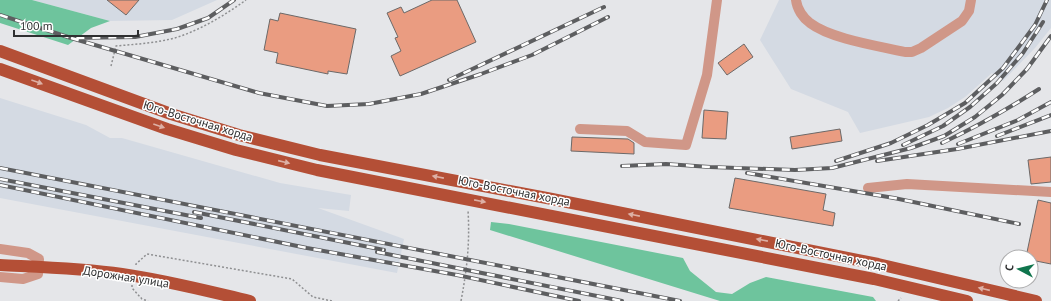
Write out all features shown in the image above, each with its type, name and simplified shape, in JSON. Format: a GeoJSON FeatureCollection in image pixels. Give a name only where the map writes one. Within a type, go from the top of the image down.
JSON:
{"type":"FeatureCollection","features":[{"type":"Feature","properties":{"kind":"main road","name":"Юго-Восточная хорда"},"geometry":{"type":"LineString","coordinates":[[0,51],[171,114],[239,135],[320,155],[870,262],[1036,301]]}},
{"type":"Feature","properties":{"kind":"main road","name":"Юго-Восточная хорда"},"geometry":{"type":"LineString","coordinates":[[0,69],[167,129],[236,150],[317,170],[874,279],[967,301]]}},
{"type":"Feature","properties":{"kind":"main road","name":"Дорожная улица"},"geometry":{"type":"LineString","coordinates":[[0,264],[92,270],[137,276],[250,301]]}},
{"type":"Feature","properties":{"kind":"lane"},"geometry":{"type":"LineString","coordinates":[[580,129],[627,131],[646,142],[686,145],[707,75],[717,0]]}},
{"type":"Feature","properties":{"kind":"lane"},"geometry":{"type":"LineString","coordinates":[[796,0],[802,15],[809,23],[822,30],[837,36],[905,52],[912,52],[921,48],[962,21],[969,11],[971,0]]}},
{"type":"Feature","properties":{"kind":"lane"},"geometry":{"type":"LineString","coordinates":[[868,188],[907,184],[1051,192]]}},
{"type":"Feature","properties":{"kind":"lane"},"geometry":{"type":"LineString","coordinates":[[0,249],[28,253],[39,259],[38,274],[23,278],[0,277]]}},
{"type":"Feature","properties":{"kind":"path"},"geometry":{"type":"LineString","coordinates":[[111,66],[116,46],[142,44],[178,37],[220,18],[246,0]]}},
{"type":"Feature","properties":{"kind":"path"},"geometry":{"type":"LineString","coordinates":[[461,301],[469,257],[469,229],[466,199]]}},
{"type":"Feature","properties":{"kind":"path"},"geometry":{"type":"LineString","coordinates":[[148,301],[142,299],[132,288],[137,276],[136,264],[147,254],[292,279],[313,297],[332,301]]}},
{"type":"Feature","properties":{"kind":"path"},"geometry":{"type":"LineString","coordinates":[[898,301],[901,298]]}},
{"type":"Feature","properties":{"kind":"shaded area"},"geometry":{"type":"Polygon","coordinates":[[[32,0],[217,0],[172,20],[110,21],[32,0]]]}},
{"type":"Feature","properties":{"kind":"shaded area"},"geometry":{"type":"Polygon","coordinates":[[[779,0],[1051,0],[1051,28],[1035,48],[1003,81],[992,73],[965,97],[948,108],[929,117],[860,133],[848,112],[791,89],[760,40],[779,0]]]}},
{"type":"Feature","properties":{"kind":"shaded area"},"geometry":{"type":"Polygon","coordinates":[[[0,98],[86,125],[110,138],[122,138],[280,183],[351,195],[349,211],[318,208],[404,239],[397,273],[0,198],[0,98]]]}},
{"type":"Feature","properties":{"kind":"green space"},"geometry":{"type":"Polygon","coordinates":[[[0,0],[32,0],[110,21],[91,28],[68,45],[0,23],[0,0]]]}},
{"type":"Feature","properties":{"kind":"green space"},"geometry":{"type":"Polygon","coordinates":[[[491,222],[509,224],[683,258],[690,271],[716,292],[732,294],[750,283],[766,277],[873,297],[876,301],[720,301],[490,230],[491,222]]]}},
{"type":"Feature","properties":{"kind":"building"},"geometry":{"type":"Polygon","coordinates":[[[107,0],[139,0],[126,15],[107,0]]]}},
{"type":"Feature","properties":{"kind":"building"},"geometry":{"type":"Polygon","coordinates":[[[432,0],[457,0],[476,42],[400,76],[391,56],[401,51],[395,38],[398,37],[387,13],[401,7],[404,13],[432,0]]]}},
{"type":"Feature","properties":{"kind":"building"},"geometry":{"type":"Polygon","coordinates":[[[280,13],[356,29],[347,74],[328,71],[328,74],[276,63],[278,53],[264,50],[270,19],[278,21],[280,13]]]}},
{"type":"Feature","properties":{"kind":"building"},"geometry":{"type":"Polygon","coordinates":[[[744,44],[753,57],[727,75],[718,63],[744,44]]]}},
{"type":"Feature","properties":{"kind":"building"},"geometry":{"type":"Polygon","coordinates":[[[704,110],[728,112],[726,139],[702,138],[704,110]]]}},
{"type":"Feature","properties":{"kind":"building"},"geometry":{"type":"Polygon","coordinates":[[[840,129],[842,141],[792,149],[790,137],[840,129]]]}},
{"type":"Feature","properties":{"kind":"building"},"geometry":{"type":"Polygon","coordinates":[[[572,137],[628,139],[634,143],[634,154],[571,151],[572,137]]]}},
{"type":"Feature","properties":{"kind":"building"},"geometry":{"type":"Polygon","coordinates":[[[1051,157],[1051,182],[1031,184],[1028,160],[1051,157]]]}},
{"type":"Feature","properties":{"kind":"building"},"geometry":{"type":"Polygon","coordinates":[[[735,178],[826,194],[823,210],[835,213],[833,226],[729,208],[735,178]]]}},
{"type":"Feature","properties":{"kind":"building"},"geometry":{"type":"Polygon","coordinates":[[[1038,200],[1051,203],[1051,264],[1039,262],[1039,249],[1028,249],[1038,200]]]}},
{"type":"Feature","properties":{"kind":"railway"},"geometry":{"type":"LineString","coordinates":[[0,15],[71,38],[135,37],[177,29],[208,18],[234,0]]}},
{"type":"Feature","properties":{"kind":"railway"},"geometry":{"type":"LineString","coordinates":[[836,161],[891,143],[928,125],[965,103],[1003,68],[1035,25],[1047,0]]}},
{"type":"Feature","properties":{"kind":"railway"},"geometry":{"type":"LineString","coordinates":[[449,80],[604,7]]}},
{"type":"Feature","properties":{"kind":"railway"},"geometry":{"type":"LineString","coordinates":[[71,38],[259,93],[327,106],[369,104],[421,94],[532,55],[608,17]]}},
{"type":"Feature","properties":{"kind":"railway"},"geometry":{"type":"LineString","coordinates":[[903,145],[943,126],[970,107],[997,83],[1023,53],[1043,22]]}},
{"type":"Feature","properties":{"kind":"railway"},"geometry":{"type":"LineString","coordinates":[[622,166],[666,164],[795,170],[832,168],[911,148],[944,136],[975,117],[1002,95],[1027,69],[1051,36]]}},
{"type":"Feature","properties":{"kind":"railway"},"geometry":{"type":"LineString","coordinates":[[942,143],[992,118],[1039,89]]}},
{"type":"Feature","properties":{"kind":"railway"},"geometry":{"type":"LineString","coordinates":[[958,144],[1018,120],[1051,102]]}},
{"type":"Feature","properties":{"kind":"railway"},"geometry":{"type":"LineString","coordinates":[[997,136],[1051,115]]}},
{"type":"Feature","properties":{"kind":"railway"},"geometry":{"type":"LineString","coordinates":[[877,161],[957,149],[1051,131]]}},
{"type":"Feature","properties":{"kind":"railway"},"geometry":{"type":"LineString","coordinates":[[0,168],[680,301]]}},
{"type":"Feature","properties":{"kind":"railway"},"geometry":{"type":"LineString","coordinates":[[747,173],[894,198],[1019,224]]}},
{"type":"Feature","properties":{"kind":"railway"},"geometry":{"type":"LineString","coordinates":[[0,179],[201,218]]}},
{"type":"Feature","properties":{"kind":"railway"},"geometry":{"type":"LineString","coordinates":[[0,185],[307,248],[457,275],[579,301]]}},
{"type":"Feature","properties":{"kind":"railway"},"geometry":{"type":"LineString","coordinates":[[194,212],[384,250]]}},
{"type":"Feature","properties":{"kind":"railway"},"geometry":{"type":"LineString","coordinates":[[377,252],[622,301]]}}]}
